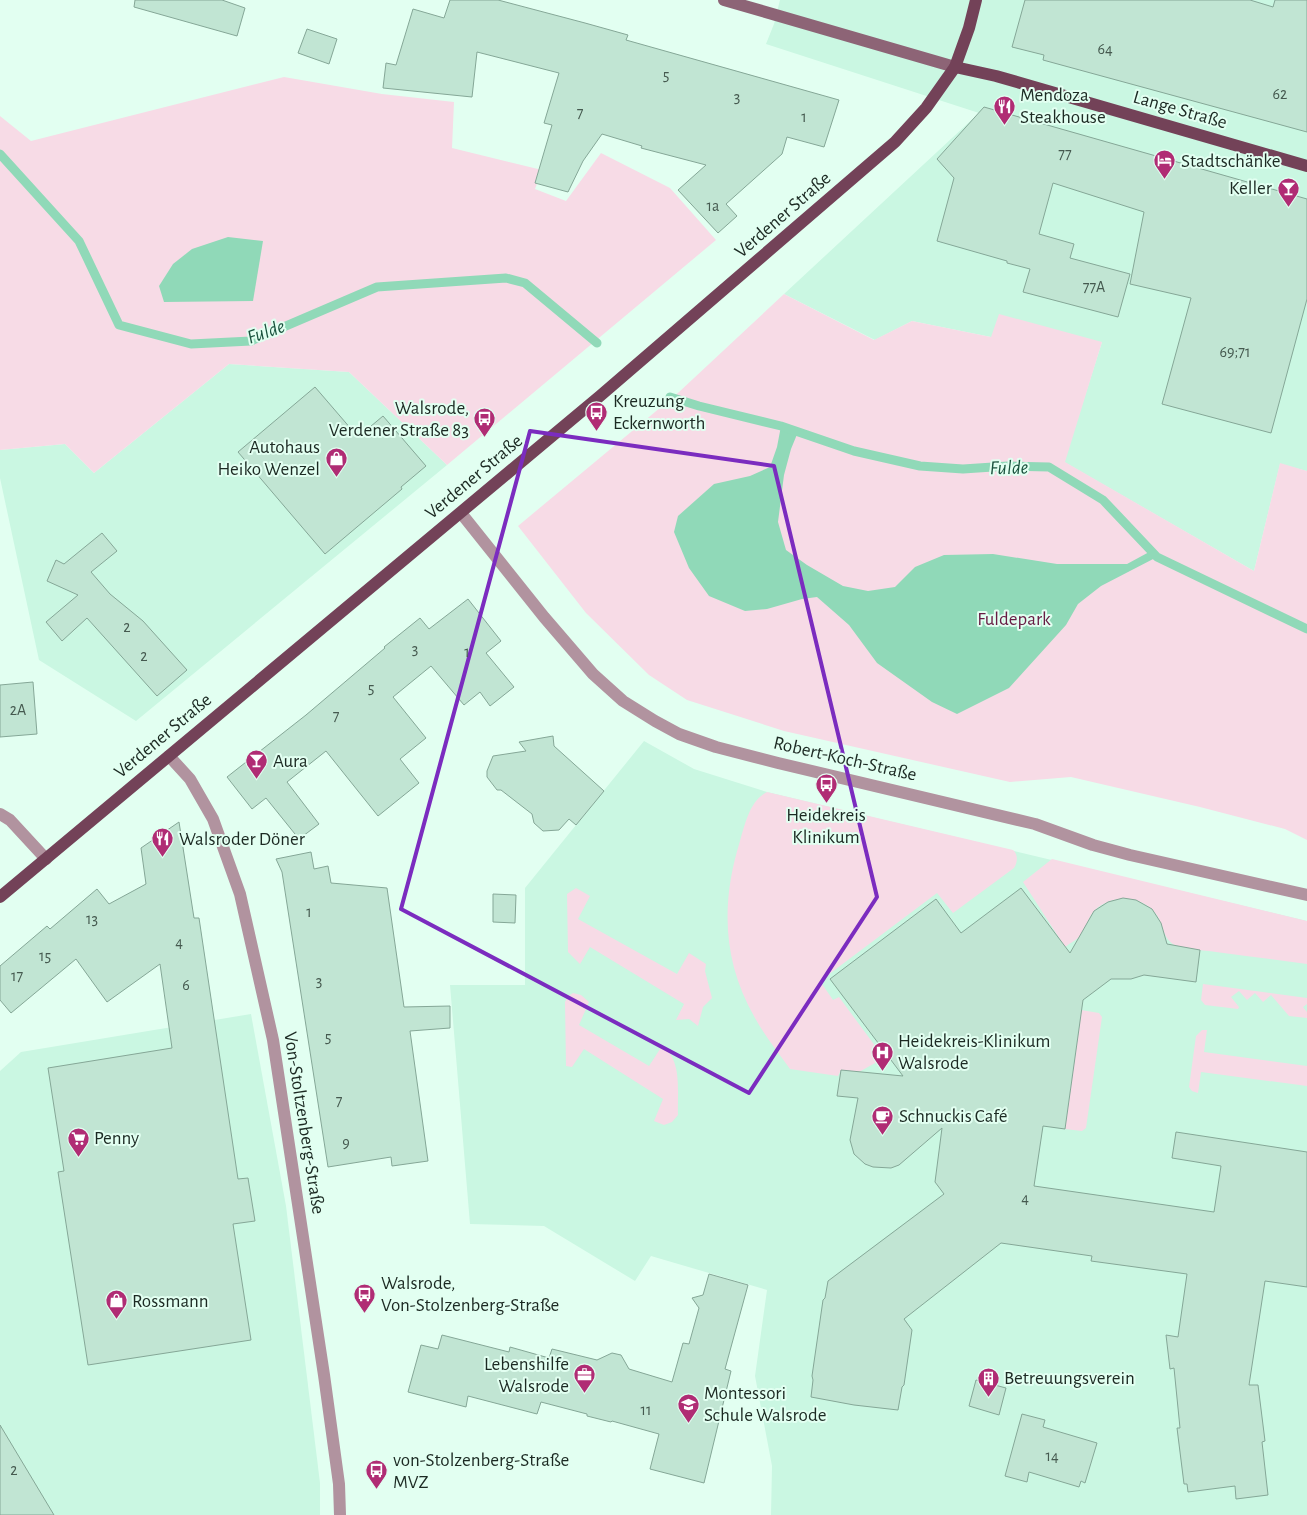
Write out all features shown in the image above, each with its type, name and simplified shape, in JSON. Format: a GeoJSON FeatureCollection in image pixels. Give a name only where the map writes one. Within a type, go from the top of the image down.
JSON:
{"type":"FeatureCollection","features":[{"type":"Feature","properties":{"kind":"main road","name":"Verdener Straße"},"geometry":{"type":"LineString","coordinates":[[0,897],[643,360],[895,142],[926,108],[954,67],[976,0]]}},
{"type":"Feature","properties":{"kind":"main road","name":"Lange Straße"},"geometry":{"type":"LineString","coordinates":[[954,67],[1006,79],[1307,166]]}},
{"type":"Feature","properties":{"kind":"street"},"geometry":{"type":"LineString","coordinates":[[724,0],[954,67]]}},
{"type":"Feature","properties":{"kind":"street","name":"Robert-Koch-Straße"},"geometry":{"type":"LineString","coordinates":[[461,513],[544,618],[594,674],[623,701],[693,740],[778,763],[1035,824],[1093,845],[1123,853],[1307,895]]}},
{"type":"Feature","properties":{"kind":"street","name":"Von-Stoltzenberg-Straße"},"geometry":{"type":"LineString","coordinates":[[169,756],[190,779],[213,819],[240,894],[273,1040],[324,1374],[338,1484],[340,1515]]}},
{"type":"Feature","properties":{"kind":"street"},"geometry":{"type":"LineString","coordinates":[[0,814],[10,820],[46,859]]}},
{"type":"Feature","properties":{"kind":"highlighted area"},"geometry":{"type":"Polygon","coordinates":[[[530,431],[774,466],[877,897],[749,1093],[401,909],[530,431]]]}},
{"type":"Feature","properties":{"kind":"shaded area"},"geometry":{"type":"Polygon","coordinates":[[[780,0],[1307,0],[1307,471],[1280,464],[1254,571],[1064,462],[1102,342],[991,337],[912,321],[875,340],[784,294],[979,113],[766,44],[774,24],[780,0]]]}},
{"type":"Feature","properties":{"kind":"shaded area"},"geometry":{"type":"Polygon","coordinates":[[[228,237],[263,241],[253,301],[164,302],[159,286],[173,264],[192,249],[228,237]]]}},
{"type":"Feature","properties":{"kind":"shaded area"},"geometry":{"type":"Polygon","coordinates":[[[229,364],[349,372],[447,465],[136,721],[39,660],[0,478],[0,450],[65,444],[94,473],[229,364]]]}},
{"type":"Feature","properties":{"kind":"shaded area"},"geometry":{"type":"Polygon","coordinates":[[[781,426],[798,432],[784,475],[778,522],[786,550],[843,586],[868,591],[895,587],[915,567],[944,555],[993,554],[1057,564],[1127,564],[1151,551],[1157,557],[1101,586],[1078,604],[1066,625],[1009,688],[957,714],[932,702],[877,663],[849,625],[817,597],[802,599],[767,609],[745,611],[709,596],[689,568],[674,532],[678,516],[714,484],[750,476],[770,467],[777,447],[781,426]]]}},
{"type":"Feature","properties":{"kind":"shaded area","name":"Heidekreis-Klinikum Walsrode"},"geometry":{"type":"Polygon","coordinates":[[[644,741],[694,769],[767,792],[1307,921],[1307,1515],[771,1515],[772,1466],[755,1376],[767,1290],[651,1256],[635,1281],[544,1226],[470,1224],[450,985],[525,985],[525,888],[644,741]]]}},
{"type":"Feature","properties":{"kind":"shaded area"},"geometry":{"type":"Polygon","coordinates":[[[251,1014],[286,1206],[320,1483],[320,1515],[0,1515],[0,1071],[21,1052],[251,1014]]]}},
{"type":"Feature","properties":{"kind":"green space"},"geometry":{"type":"Polygon","coordinates":[[[284,77],[382,94],[454,102],[452,148],[542,170],[535,189],[566,201],[601,153],[670,188],[716,240],[447,465],[349,372],[229,364],[94,473],[65,444],[0,450],[0,116],[31,141],[284,77]]]}},
{"type":"Feature","properties":{"kind":"green space","name":"Fuldepark"},"geometry":{"type":"Polygon","coordinates":[[[784,294],[874,340],[912,321],[991,337],[999,314],[1102,342],[1065,462],[1254,571],[1280,463],[1307,471],[1307,840],[1285,829],[1071,777],[1010,782],[784,731],[687,700],[649,675],[586,613],[518,526],[679,392],[784,294]]]}},
{"type":"Feature","properties":{"kind":"green space"},"geometry":{"type":"Polygon","coordinates":[[[767,792],[1013,850],[1017,856],[1014,868],[953,913],[937,893],[820,981],[833,1000],[839,997],[884,1058],[859,1072],[841,1070],[838,1076],[790,1069],[755,1018],[744,997],[736,975],[728,931],[730,886],[734,864],[749,813],[756,801],[767,792]]]}},
{"type":"Feature","properties":{"kind":"green space"},"geometry":{"type":"Polygon","coordinates":[[[1052,859],[1307,921],[1307,964],[1180,947],[1171,943],[1156,914],[1150,908],[1143,903],[1127,899],[1110,901],[1095,910],[1089,918],[1082,935],[1065,947],[1023,882],[1052,859]]]}},
{"type":"Feature","properties":{"kind":"green space"},"geometry":{"type":"Polygon","coordinates":[[[576,888],[590,896],[578,919],[677,974],[689,953],[706,964],[705,971],[712,998],[703,1007],[698,1026],[689,1019],[676,1020],[684,1004],[590,947],[580,964],[568,952],[567,894],[576,888]]]}},
{"type":"Feature","properties":{"kind":"green space"},"geometry":{"type":"Polygon","coordinates":[[[1203,984],[1307,998],[1307,1004],[1303,1007],[1307,1012],[1307,1018],[1289,1016],[1271,995],[1263,1002],[1255,993],[1247,1000],[1239,991],[1231,997],[1239,1007],[1238,1009],[1205,1005],[1201,1000],[1203,984]]]}},
{"type":"Feature","properties":{"kind":"green space"},"geometry":{"type":"Polygon","coordinates":[[[573,993],[581,995],[589,1002],[579,1025],[649,1066],[662,1046],[669,1052],[678,1078],[678,1115],[672,1122],[664,1125],[654,1121],[663,1099],[584,1049],[572,1067],[566,1066],[565,1002],[568,996],[573,993]]]}},
{"type":"Feature","properties":{"kind":"green space"},"geometry":{"type":"Polygon","coordinates":[[[1081,1010],[1099,1013],[1102,1017],[1086,1128],[1082,1131],[1065,1129],[1081,1010]]]}},
{"type":"Feature","properties":{"kind":"green space"},"geometry":{"type":"Polygon","coordinates":[[[1202,1030],[1207,1030],[1204,1052],[1307,1066],[1307,1086],[1201,1072],[1198,1093],[1192,1091],[1189,1087],[1196,1036],[1202,1030]]]}},
{"type":"Feature","properties":{"kind":"building"},"geometry":{"type":"Polygon","coordinates":[[[135,0],[222,0],[245,8],[237,36],[134,7],[135,0]]]}},
{"type":"Feature","properties":{"kind":"building"},"geometry":{"type":"Polygon","coordinates":[[[450,0],[498,0],[628,35],[626,40],[839,100],[824,147],[787,137],[782,154],[726,204],[737,216],[718,233],[678,190],[706,165],[641,148],[642,146],[602,134],[583,161],[568,192],[535,183],[552,125],[544,123],[559,73],[477,52],[472,97],[383,88],[386,63],[396,65],[413,9],[444,18],[450,0]]]}},
{"type":"Feature","properties":{"kind":"building"},"geometry":{"type":"Polygon","coordinates":[[[1025,0],[1250,0],[1273,7],[1275,0],[1307,0],[1307,132],[1043,60],[1044,55],[1012,47],[1025,0]]]}},
{"type":"Feature","properties":{"kind":"building"},"geometry":{"type":"Polygon","coordinates":[[[307,29],[337,39],[329,64],[298,53],[307,29]]]}},
{"type":"Feature","properties":{"kind":"building"},"geometry":{"type":"Polygon","coordinates":[[[984,107],[1307,199],[1307,299],[1271,433],[1162,404],[1191,298],[1130,284],[1144,212],[1053,183],[1039,234],[1074,244],[1070,258],[1130,274],[1118,317],[1023,292],[1030,269],[937,241],[954,178],[937,159],[984,107]]]}},
{"type":"Feature","properties":{"kind":"building","name":"Autohaus Heiko Wenzel"},"geometry":{"type":"Polygon","coordinates":[[[315,387],[358,437],[383,416],[426,466],[401,487],[402,489],[325,554],[238,452],[315,387]]]}},
{"type":"Feature","properties":{"kind":"building"},"geometry":{"type":"Polygon","coordinates":[[[102,533],[117,551],[91,572],[110,594],[143,621],[187,670],[157,696],[87,618],[62,641],[46,622],[78,595],[47,581],[56,560],[64,564],[102,533]]]}},
{"type":"Feature","properties":{"kind":"building"},"geometry":{"type":"Polygon","coordinates":[[[468,599],[501,641],[486,653],[514,687],[490,706],[480,692],[464,705],[431,666],[393,697],[426,738],[400,759],[419,783],[378,816],[326,751],[287,782],[319,824],[299,839],[266,798],[252,809],[227,777],[306,715],[420,618],[429,629],[468,599]]]}},
{"type":"Feature","properties":{"kind":"building"},"geometry":{"type":"Polygon","coordinates":[[[33,682],[37,734],[0,737],[0,685],[33,682]]]}},
{"type":"Feature","properties":{"kind":"building"},"geometry":{"type":"Polygon","coordinates":[[[553,736],[554,746],[604,791],[576,825],[569,819],[559,830],[543,831],[534,823],[532,814],[501,790],[497,790],[487,777],[487,771],[493,756],[526,751],[519,742],[553,736]]]}},
{"type":"Feature","properties":{"kind":"building"},"geometry":{"type":"Polygon","coordinates":[[[179,822],[194,918],[199,918],[238,1179],[248,1178],[255,1221],[233,1224],[251,1340],[88,1365],[58,1172],[64,1171],[48,1068],[172,1048],[160,964],[107,1002],[76,959],[11,1013],[0,1000],[0,966],[47,926],[50,929],[97,889],[109,904],[146,884],[141,848],[179,822]]]}},
{"type":"Feature","properties":{"kind":"building"},"geometry":{"type":"Polygon","coordinates":[[[311,852],[314,869],[328,866],[331,883],[387,888],[404,1007],[450,1006],[450,1028],[410,1031],[428,1161],[392,1166],[391,1157],[328,1167],[282,872],[276,859],[311,852]]]}},
{"type":"Feature","properties":{"kind":"building"},"geometry":{"type":"Polygon","coordinates":[[[1021,888],[1070,953],[1094,911],[1108,902],[1123,898],[1136,900],[1152,909],[1161,923],[1167,944],[1200,950],[1196,982],[1144,975],[1131,979],[1111,979],[1083,1000],[1065,1129],[1043,1126],[1034,1186],[1214,1212],[1221,1166],[1172,1158],[1176,1132],[1307,1152],[1307,1287],[1265,1281],[1249,1385],[1258,1385],[1265,1441],[1262,1442],[1268,1495],[1236,1499],[1235,1486],[1188,1492],[1187,1484],[1184,1484],[1177,1428],[1180,1428],[1174,1368],[1170,1369],[1166,1335],[1178,1337],[1187,1274],[1091,1261],[1092,1256],[1001,1243],[904,1319],[912,1330],[904,1385],[898,1410],[854,1405],[811,1397],[812,1376],[823,1300],[828,1281],[944,1194],[935,1182],[942,1128],[899,1165],[891,1168],[873,1167],[865,1164],[854,1154],[850,1140],[858,1098],[837,1096],[841,1070],[903,1076],[830,979],[936,899],[961,933],[1021,888]]]}},
{"type":"Feature","properties":{"kind":"building"},"geometry":{"type":"Polygon","coordinates":[[[493,894],[516,895],[515,923],[493,922],[493,894]]]}},
{"type":"Feature","properties":{"kind":"building"},"geometry":{"type":"Polygon","coordinates":[[[709,1274],[748,1285],[725,1369],[731,1371],[704,1483],[650,1469],[659,1434],[541,1402],[537,1414],[468,1396],[466,1407],[408,1392],[421,1345],[438,1349],[442,1335],[509,1352],[510,1347],[549,1358],[552,1349],[597,1360],[612,1353],[621,1355],[629,1369],[672,1382],[683,1343],[689,1344],[699,1308],[692,1298],[703,1295],[709,1274]]]}},
{"type":"Feature","properties":{"kind":"building","name":"Betreuungsverein"},"geometry":{"type":"Polygon","coordinates":[[[976,1380],[1006,1388],[999,1415],[969,1406],[976,1380]]]}},
{"type":"Feature","properties":{"kind":"building","name":"Betreuungsverein"},"geometry":{"type":"Polygon","coordinates":[[[1022,1414],[1045,1420],[1043,1427],[1097,1443],[1085,1483],[1081,1481],[1079,1487],[1029,1472],[1027,1482],[1005,1476],[1022,1414]]]}},
{"type":"Feature","properties":{"kind":"building"},"geometry":{"type":"Polygon","coordinates":[[[0,1425],[54,1515],[0,1515],[0,1425]]]}},
{"type":"Feature","properties":{"kind":"waterway","name":"Fulde"},"geometry":{"type":"LineString","coordinates":[[0,154],[79,241],[119,325],[191,344],[251,341],[377,287],[506,278],[525,283],[597,343]]}},
{"type":"Feature","properties":{"kind":"waterway","name":"Fulde"},"geometry":{"type":"LineString","coordinates":[[670,397],[781,426],[854,451],[920,466],[963,469],[1008,466],[1049,467],[1103,500],[1157,557],[1307,629]]}},
{"type":"Feature","properties":{"kind":"place","name":"Mendoza Steakhouse"},"geometry":{"type":"Point","coordinates":[1004,125]}},
{"type":"Feature","properties":{"kind":"place","name":"Stadtschänke"},"geometry":{"type":"Point","coordinates":[1165,180]}},
{"type":"Feature","properties":{"kind":"place","name":"Keller"},"geometry":{"type":"Point","coordinates":[1288,207]}},
{"type":"Feature","properties":{"kind":"place","name":"Kreuzung Eckernworth"},"geometry":{"type":"Point","coordinates":[597,431]}},
{"type":"Feature","properties":{"kind":"place","name":"Walsrode, Verdener Straße 83"},"geometry":{"type":"Point","coordinates":[485,438]}},
{"type":"Feature","properties":{"kind":"place","name":"Autohaus Heiko Wenzel"},"geometry":{"type":"Point","coordinates":[336,477]}},
{"type":"Feature","properties":{"kind":"place","name":"Aura"},"geometry":{"type":"Point","coordinates":[257,780]}},
{"type":"Feature","properties":{"kind":"place","name":"Heidekreis Klinikum"},"geometry":{"type":"Point","coordinates":[826,803]}},
{"type":"Feature","properties":{"kind":"place","name":"Walsroder Döner"},"geometry":{"type":"Point","coordinates":[163,858]}},
{"type":"Feature","properties":{"kind":"place","name":"Heidekreis-Klinikum Walsrode"},"geometry":{"type":"Point","coordinates":[882,1071]}},
{"type":"Feature","properties":{"kind":"place","name":"Schnuckis Café"},"geometry":{"type":"Point","coordinates":[883,1135]}},
{"type":"Feature","properties":{"kind":"place","name":"Penny"},"geometry":{"type":"Point","coordinates":[78,1157]}},
{"type":"Feature","properties":{"kind":"place","name":"Walsrode, Von-Stolzenberg-Straße"},"geometry":{"type":"Point","coordinates":[365,1313]}},
{"type":"Feature","properties":{"kind":"place","name":"Rossmann"},"geometry":{"type":"Point","coordinates":[116,1320]}},
{"type":"Feature","properties":{"kind":"place","name":"Lebenshilfe Walsrode"},"geometry":{"type":"Point","coordinates":[585,1394]}},
{"type":"Feature","properties":{"kind":"place","name":"Betreuungsverein"},"geometry":{"type":"Point","coordinates":[988,1397]}},
{"type":"Feature","properties":{"kind":"place","name":"Montessori Schule Walsrode"},"geometry":{"type":"Point","coordinates":[688,1423]}},
{"type":"Feature","properties":{"kind":"place","name":"von-Stolzenberg-Straße MVZ"},"geometry":{"type":"Point","coordinates":[377,1490]}}]}
